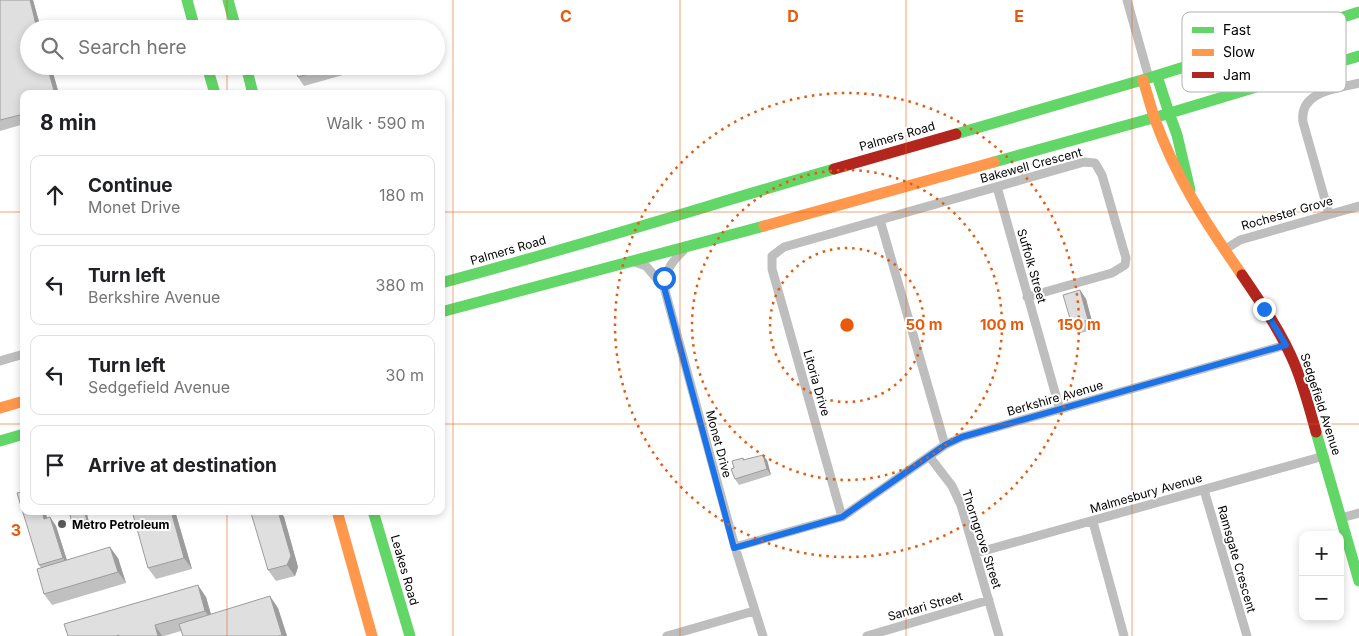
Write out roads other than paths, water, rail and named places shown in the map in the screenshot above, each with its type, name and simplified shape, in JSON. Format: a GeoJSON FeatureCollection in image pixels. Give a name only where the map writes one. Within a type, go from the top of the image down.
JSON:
{"type":"FeatureCollection","features":[{"type":"Feature","properties":{"kind":"main road"},"geometry":{"type":"LineString","coordinates":[[187,0],[193,20]]}},
{"type":"Feature","properties":{"kind":"main road"},"geometry":{"type":"LineString","coordinates":[[228,0],[234,20]]}},
{"type":"Feature","properties":{"kind":"main road","name":"Palmers Road"},"geometry":{"type":"LineString","coordinates":[[1346,16],[1359,12]]}},
{"type":"Feature","properties":{"kind":"main road"},"geometry":{"type":"LineString","coordinates":[[1346,60],[1359,56]]}},
{"type":"Feature","properties":{"kind":"main road","name":"Palmers Road"},"geometry":{"type":"LineString","coordinates":[[445,282],[531,259],[656,220],[1182,68]]}},
{"type":"Feature","properties":{"kind":"main road"},"geometry":{"type":"LineString","coordinates":[[210,75],[214,90]]}},
{"type":"Feature","properties":{"kind":"main road"},"geometry":{"type":"LineString","coordinates":[[248,75],[252,90]]}},
{"type":"Feature","properties":{"kind":"main road","name":"Sedgefield Avenue"},"geometry":{"type":"LineString","coordinates":[[1150,78],[1170,113],[1192,199]]}},
{"type":"Feature","properties":{"kind":"main road","name":"Sedgefield Avenue"},"geometry":{"type":"LineString","coordinates":[[1150,78],[1154,118],[1173,167],[1214,236],[1286,345],[1303,386],[1359,581]]}},
{"type":"Feature","properties":{"kind":"main road"},"geometry":{"type":"LineString","coordinates":[[445,311],[624,262],[687,247],[1154,118],[1240,92]]}},
{"type":"Feature","properties":{"kind":"main road"},"geometry":{"type":"LineString","coordinates":[[0,408],[20,402]]}},
{"type":"Feature","properties":{"kind":"main road"},"geometry":{"type":"LineString","coordinates":[[0,441],[20,435]]}},
{"type":"Feature","properties":{"kind":"main road"},"geometry":{"type":"LineString","coordinates":[[338,515],[372,636]]}},
{"type":"Feature","properties":{"kind":"main road","name":"Leakes Road"},"geometry":{"type":"LineString","coordinates":[[374,515],[410,636]]}},
{"type":"Feature","properties":{"kind":"street"},"geometry":{"type":"LineString","coordinates":[[1127,0],[1150,78]]}},
{"type":"Feature","properties":{"kind":"street"},"geometry":{"type":"LineString","coordinates":[[1346,87],[1359,83]]}},
{"type":"Feature","properties":{"kind":"street"},"geometry":{"type":"LineString","coordinates":[[1326,92],[1310,99],[1302,113],[1328,214]]}},
{"type":"Feature","properties":{"kind":"street","name":"Bakewell Crescent"},"geometry":{"type":"LineString","coordinates":[[772,256],[784,247],[1084,162],[1095,163],[1102,175],[1124,248],[1126,258],[1124,265],[1119,270],[1028,297]]}},
{"type":"Feature","properties":{"kind":"street","name":"Suffolk Street"},"geometry":{"type":"LineString","coordinates":[[996,187],[1060,410]]}},
{"type":"Feature","properties":{"kind":"street","name":"Rochester Grove"},"geometry":{"type":"LineString","coordinates":[[1224,250],[1240,240],[1359,206]]}},
{"type":"Feature","properties":{"kind":"street"},"geometry":{"type":"LineString","coordinates":[[880,220],[945,445]]}},
{"type":"Feature","properties":{"kind":"street"},"geometry":{"type":"LineString","coordinates":[[664,287],[664,278],[670,265],[687,247]]}},
{"type":"Feature","properties":{"kind":"street","name":"Litoria Drive"},"geometry":{"type":"LineString","coordinates":[[772,256],[772,269],[842,517]]}},
{"type":"Feature","properties":{"kind":"street","name":"Monet Drive"},"geometry":{"type":"LineString","coordinates":[[624,262],[636,262],[646,266],[664,287],[734,548],[763,636]]}},
{"type":"Feature","properties":{"kind":"street","name":"Berkshire Avenue"},"geometry":{"type":"LineString","coordinates":[[734,548],[842,517],[945,445],[962,437],[1286,345]]}},
{"type":"Feature","properties":{"kind":"street"},"geometry":{"type":"LineString","coordinates":[[0,361],[20,355]]}},
{"type":"Feature","properties":{"kind":"street","name":"Thorngrove Street"},"geometry":{"type":"LineString","coordinates":[[929,456],[952,486],[961,505],[999,636]]}},
{"type":"Feature","properties":{"kind":"street","name":"Malmesbury Avenue"},"geometry":{"type":"LineString","coordinates":[[976,553],[1324,456]]}},
{"type":"Feature","properties":{"kind":"street","name":"Ramsgate Crescent"},"geometry":{"type":"LineString","coordinates":[[1204,490],[1247,636]]}},
{"type":"Feature","properties":{"kind":"street"},"geometry":{"type":"LineString","coordinates":[[1341,518],[1359,513]]}},
{"type":"Feature","properties":{"kind":"street"},"geometry":{"type":"LineString","coordinates":[[1092,522],[1124,636]]}},
{"type":"Feature","properties":{"kind":"street","name":"Santari Street"},"geometry":{"type":"LineString","coordinates":[[867,636],[989,600]]}},
{"type":"Feature","properties":{"kind":"street"},"geometry":{"type":"LineString","coordinates":[[667,636],[754,611]]}},
{"type":"Feature","properties":{"kind":"place","name":"Metro Petroleum"},"geometry":{"type":"Point","coordinates":[62,524]}}]}
